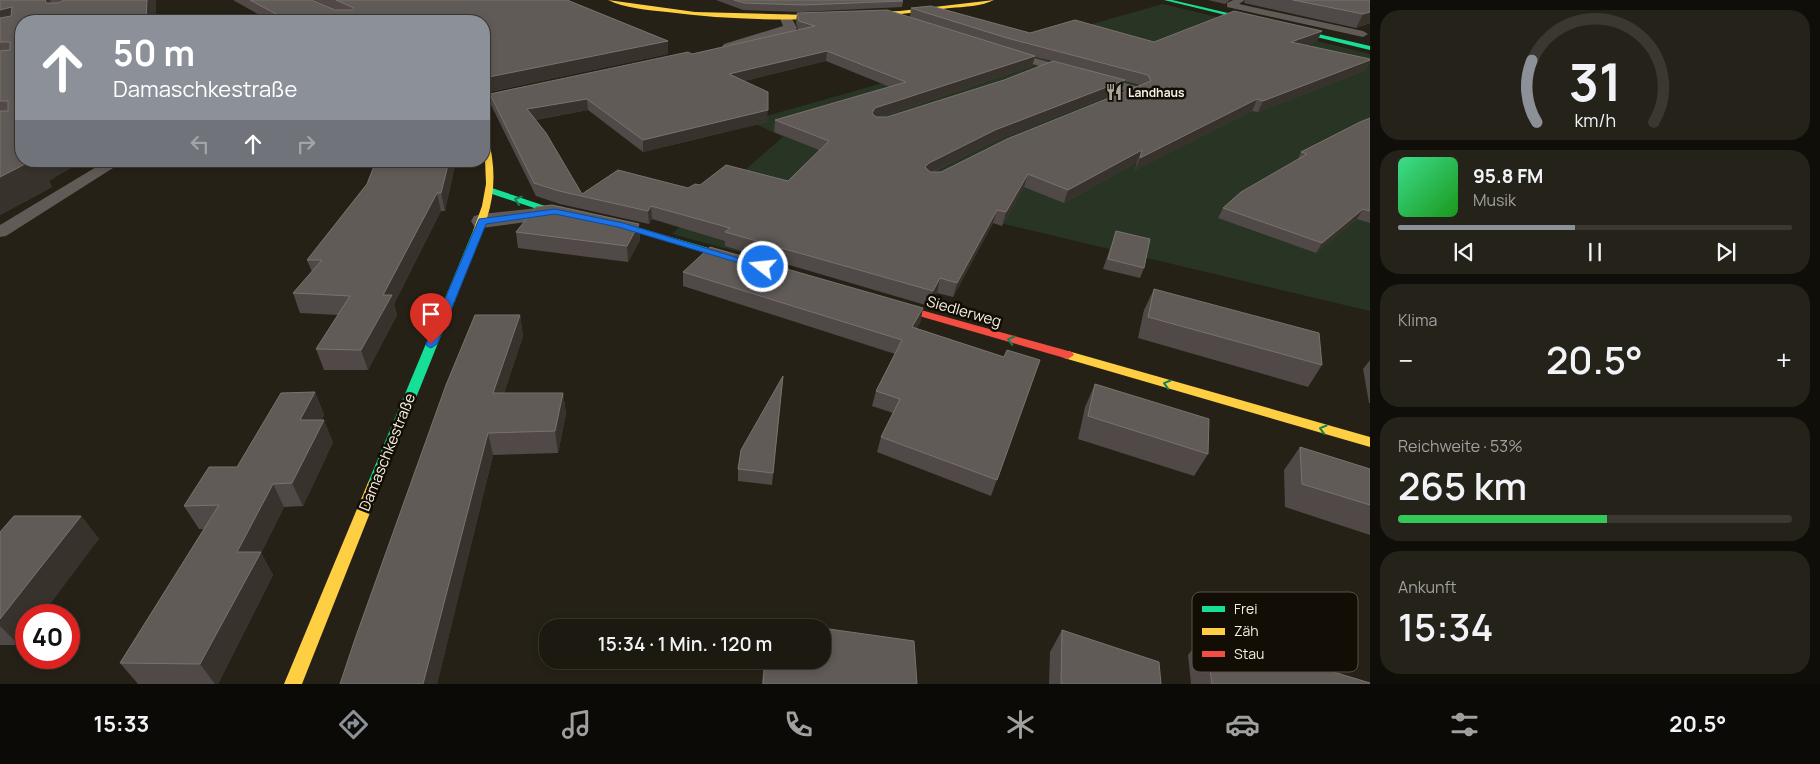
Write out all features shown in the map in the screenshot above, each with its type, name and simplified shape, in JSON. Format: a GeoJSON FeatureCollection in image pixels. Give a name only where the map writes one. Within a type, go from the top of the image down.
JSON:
{"type":"FeatureCollection","features":[{"type":"Feature","properties":{"kind":"street"},"geometry":{"type":"LineString","coordinates":[[610,0],[674,12],[786,18],[884,14],[951,8],[992,0]]}},
{"type":"Feature","properties":{"kind":"street"},"geometry":{"type":"LineString","coordinates":[[851,16],[942,0]]}},
{"type":"Feature","properties":{"kind":"street"},"geometry":{"type":"LineString","coordinates":[[1166,0],[1370,48]]}},
{"type":"Feature","properties":{"kind":"street"},"geometry":{"type":"LineString","coordinates":[[714,50],[748,43],[790,28],[786,18]]}},
{"type":"Feature","properties":{"kind":"street"},"geometry":{"type":"LineString","coordinates":[[490,99],[540,88]]}},
{"type":"Feature","properties":{"kind":"street","name":"Damaschkestraße"},"geometry":{"type":"LineString","coordinates":[[293,684],[482,221],[492,191],[494,169],[490,156]]}},
{"type":"Feature","properties":{"kind":"street"},"geometry":{"type":"LineString","coordinates":[[492,191],[555,212],[620,225],[751,263]]}},
{"type":"Feature","properties":{"kind":"street"},"geometry":{"type":"LineString","coordinates":[[482,221],[555,212]]}},
{"type":"Feature","properties":{"kind":"street","name":"Siedlerweg"},"geometry":{"type":"LineString","coordinates":[[872,299],[1370,442]]}},
{"type":"Feature","properties":{"kind":"lane"},"geometry":{"type":"LineString","coordinates":[[1212,11],[1236,2],[1368,33]]}},
{"type":"Feature","properties":{"kind":"lane"},"geometry":{"type":"LineString","coordinates":[[884,14],[911,24]]}},
{"type":"Feature","properties":{"kind":"lane"},"geometry":{"type":"LineString","coordinates":[[991,49],[1138,91],[1112,101]]}},
{"type":"Feature","properties":{"kind":"lane"},"geometry":{"type":"LineString","coordinates":[[1028,73],[1051,65]]}},
{"type":"Feature","properties":{"kind":"lane"},"geometry":{"type":"LineString","coordinates":[[0,232],[107,167]]}},
{"type":"Feature","properties":{"kind":"green space"},"geometry":{"type":"Polygon","coordinates":[[[1163,4],[1370,54],[1370,311],[836,184],[765,259],[672,234],[783,137],[749,121],[1163,4]]]}},
{"type":"Feature","properties":{"kind":"building"},"geometry":{"type":"Polygon","coordinates":[[[0,0],[46,0],[47,3],[59,3],[64,0],[147,0],[146,15],[15,15],[15,167],[19,167],[0,177],[0,111],[8,111],[8,101],[0,101],[0,51],[10,50],[10,42],[0,42],[0,18],[11,16],[12,7],[0,10],[0,0]]]}},
{"type":"Feature","properties":{"kind":"building"},"geometry":{"type":"Polygon","coordinates":[[[250,0],[312,0],[335,10],[352,10],[354,8],[336,0],[567,0],[668,41],[490,77],[490,15],[278,15],[250,0]]]}},
{"type":"Feature","properties":{"kind":"building"},"geometry":{"type":"Polygon","coordinates":[[[734,0],[903,1],[802,5],[744,3],[734,0]]]}},
{"type":"Feature","properties":{"kind":"building"},"geometry":{"type":"Polygon","coordinates":[[[1293,0],[1370,0],[1370,12],[1363,14],[1293,0]]]}},
{"type":"Feature","properties":{"kind":"building"},"geometry":{"type":"Polygon","coordinates":[[[931,6],[1030,33],[1075,20],[1154,42],[1234,11],[1322,31],[1291,42],[1370,60],[1263,101],[1257,99],[1140,158],[1142,150],[1068,190],[1028,174],[1006,212],[997,210],[957,283],[940,278],[933,291],[725,232],[730,228],[651,206],[648,211],[559,191],[534,183],[490,94],[688,52],[692,54],[815,26],[799,21],[797,13],[887,10],[1035,56],[875,108],[872,113],[876,117],[887,117],[1004,80],[1053,61],[1125,80],[995,130],[929,163],[925,167],[930,172],[941,172],[1007,139],[1151,81],[1148,75],[1007,38],[911,8],[931,6]],[[827,51],[729,74],[768,92],[768,110],[643,140],[587,99],[527,109],[546,133],[582,194],[618,170],[688,188],[695,184],[700,185],[726,165],[788,181],[829,141],[775,120],[906,82],[827,51]]]}},
{"type":"Feature","properties":{"kind":"building"},"geometry":{"type":"Polygon","coordinates":[[[1370,118],[1370,211],[1363,209],[1322,243],[1223,208],[1241,192],[1307,154],[1301,152],[1370,118]]]}},
{"type":"Feature","properties":{"kind":"building"},"geometry":{"type":"Polygon","coordinates":[[[374,167],[448,167],[441,193],[437,193],[383,295],[392,295],[361,350],[316,349],[350,296],[293,293],[322,260],[307,260],[367,184],[374,167]]]}},
{"type":"Feature","properties":{"kind":"building"},"geometry":{"type":"Polygon","coordinates":[[[552,205],[639,224],[627,246],[516,232],[536,207],[552,205]]]}},
{"type":"Feature","properties":{"kind":"building"},"geometry":{"type":"Polygon","coordinates":[[[1116,231],[1150,239],[1144,268],[1108,259],[1116,231]]]}},
{"type":"Feature","properties":{"kind":"building"},"geometry":{"type":"Polygon","coordinates":[[[710,247],[923,308],[912,327],[1004,357],[1007,350],[1040,360],[997,480],[881,437],[900,399],[876,391],[902,340],[683,272],[710,247]]]}},
{"type":"Feature","properties":{"kind":"building"},"geometry":{"type":"Polygon","coordinates":[[[1154,289],[1319,333],[1322,365],[1148,317],[1154,289]]]}},
{"type":"Feature","properties":{"kind":"building"},"geometry":{"type":"Polygon","coordinates":[[[475,315],[520,315],[493,393],[563,393],[555,431],[488,433],[423,684],[340,684],[446,385],[475,315]]]}},
{"type":"Feature","properties":{"kind":"building"},"geometry":{"type":"Polygon","coordinates":[[[783,376],[773,473],[738,469],[741,450],[783,376]]]}},
{"type":"Feature","properties":{"kind":"building"},"geometry":{"type":"Polygon","coordinates":[[[1095,384],[1209,419],[1208,454],[1088,416],[1095,384]]]}},
{"type":"Feature","properties":{"kind":"building"},"geometry":{"type":"Polygon","coordinates":[[[315,392],[300,420],[324,420],[292,483],[273,484],[237,552],[261,552],[200,664],[120,663],[219,505],[184,506],[209,467],[237,467],[281,393],[315,392]]]}},
{"type":"Feature","properties":{"kind":"building"},"geometry":{"type":"Polygon","coordinates":[[[1300,447],[1370,469],[1370,505],[1302,484],[1300,447]]]}},
{"type":"Feature","properties":{"kind":"building"},"geometry":{"type":"Polygon","coordinates":[[[14,516],[81,516],[0,619],[0,532],[14,516]]]}},
{"type":"Feature","properties":{"kind":"building"},"geometry":{"type":"Polygon","coordinates":[[[831,629],[914,641],[917,684],[763,684],[764,669],[831,669],[831,629]]]}},
{"type":"Feature","properties":{"kind":"building"},"geometry":{"type":"Polygon","coordinates":[[[1062,630],[1159,662],[1161,684],[1061,684],[1062,630]]]}},
{"type":"Feature","properties":{"kind":"building"},"geometry":{"type":"Polygon","coordinates":[[[1210,672],[1334,672],[1370,683],[1370,684],[1212,684],[1210,672]]]}},
{"type":"Feature","properties":{"kind":"traffic: fast"},"geometry":{"type":"LineString","coordinates":[[1166,0],[1370,48]]}},
{"type":"Feature","properties":{"kind":"traffic: fast"},"geometry":{"type":"LineString","coordinates":[[492,191],[555,212],[620,225],[743,261]]}},
{"type":"Feature","properties":{"kind":"traffic: fast"},"geometry":{"type":"LineString","coordinates":[[374,485],[478,231]]}},
{"type":"Feature","properties":{"kind":"traffic: slow"},"geometry":{"type":"LineString","coordinates":[[610,0],[661,10],[695,14],[777,17],[900,13],[992,0]]}},
{"type":"Feature","properties":{"kind":"traffic: slow"},"geometry":{"type":"LineString","coordinates":[[478,231],[489,195],[490,162]]}},
{"type":"Feature","properties":{"kind":"traffic: slow"},"geometry":{"type":"LineString","coordinates":[[1068,355],[1370,442]]}},
{"type":"Feature","properties":{"kind":"traffic: slow"},"geometry":{"type":"LineString","coordinates":[[293,684],[374,485]]}},
{"type":"Feature","properties":{"kind":"traffic: jam"},"geometry":{"type":"LineString","coordinates":[[885,303],[1068,355]]}},
{"type":"Feature","properties":{"kind":"place","name":"Landhaus"},"geometry":{"type":"Point","coordinates":[1114,92]}},
{"type":"Feature","properties":{"kind":"route"},"geometry":{"type":"LineString","coordinates":[[431,344],[482,221],[555,212],[620,225],[763,267]]}}]}
